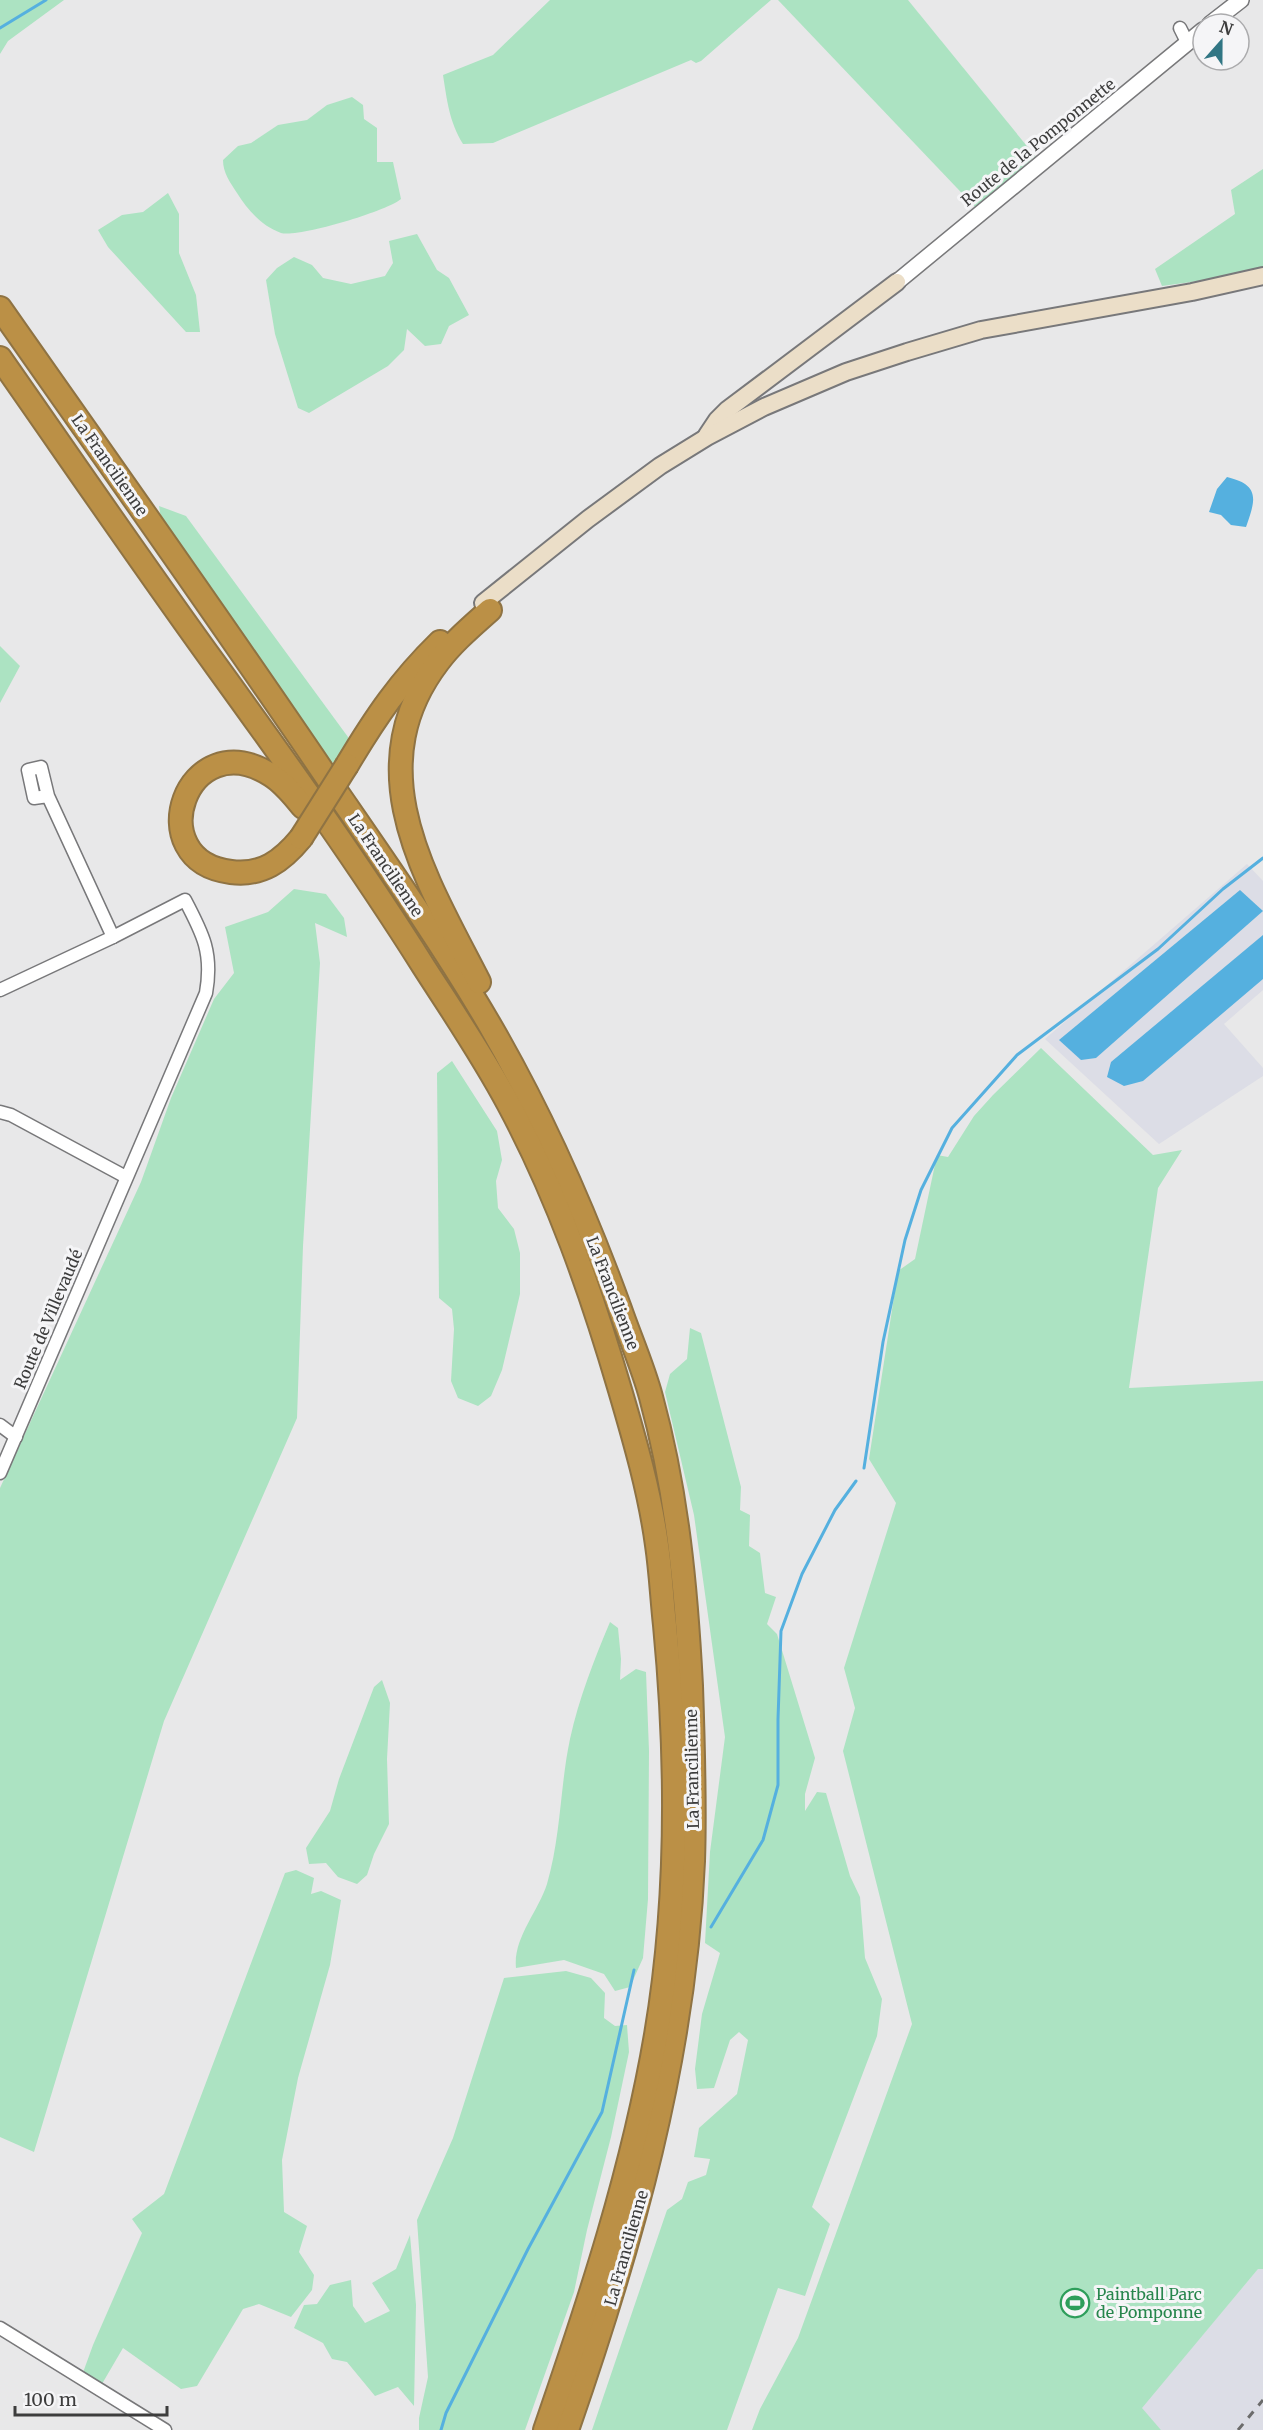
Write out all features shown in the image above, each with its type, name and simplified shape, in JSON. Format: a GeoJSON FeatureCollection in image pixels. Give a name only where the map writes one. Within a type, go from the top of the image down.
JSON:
{"type":"FeatureCollection","features":[{"type":"Feature","properties":{"kind":"highway","name":"La Francilienne"},"geometry":{"type":"LineString","coordinates":[[0,308],[286,716],[468,988],[511,1065],[574,1192],[603,1263],[650,1393],[675,1506],[687,1600],[692,1726],[693,1860],[690,1908],[669,2069],[651,2155],[621,2268],[567,2430]]}},
{"type":"Feature","properties":{"kind":"highway","name":"La Francilienne"},"geometry":{"type":"LineString","coordinates":[[0,358],[173,606],[330,822],[462,1026],[508,1104],[548,1187],[576,1253],[607,1345],[634,1439],[657,1543],[672,1718],[675,1833],[664,1966],[658,2021],[632,2148],[602,2262],[545,2430]]}},
{"type":"Feature","properties":{"kind":"highway"},"geometry":{"type":"LineString","coordinates":[[486,606],[438,662],[415,700],[401,742],[400,783],[403,808],[412,844],[429,883],[512,1045],[511,1065]]}},
{"type":"Feature","properties":{"kind":"highway"},"geometry":{"type":"LineString","coordinates":[[330,822],[307,812],[286,787],[273,776],[248,765],[234,763],[206,771],[195,780],[183,799],[180,820],[185,842],[198,858],[213,868],[239,873],[266,869],[287,855],[301,838],[347,765],[380,711],[399,686],[419,662],[486,606]]}},
{"type":"Feature","properties":{"kind":"main road"},"geometry":{"type":"LineString","coordinates":[[486,606],[588,519],[660,465],[764,407],[805,389],[907,352],[981,330],[1192,292],[1263,276]]}},
{"type":"Feature","properties":{"kind":"main road"},"geometry":{"type":"LineString","coordinates":[[707,437],[717,420],[727,410],[897,282]]}},
{"type":"Feature","properties":{"kind":"main road"},"geometry":{"type":"LineString","coordinates":[[1192,292],[1263,285]]}},
{"type":"Feature","properties":{"kind":"main road"},"geometry":{"type":"LineString","coordinates":[[486,606],[663,474],[805,389]]}},
{"type":"Feature","properties":{"kind":"street"},"geometry":{"type":"LineString","coordinates":[[1226,12],[1241,0]]}},
{"type":"Feature","properties":{"kind":"street"},"geometry":{"type":"LineString","coordinates":[[1180,28],[1187,42]]}},
{"type":"Feature","properties":{"kind":"street","name":"Route de la Pomponnette"},"geometry":{"type":"LineString","coordinates":[[897,282],[1191,39]]}},
{"type":"Feature","properties":{"kind":"street"},"geometry":{"type":"LineString","coordinates":[[0,990],[113,937],[48,796]]}},
{"type":"Feature","properties":{"kind":"street","name":"Route de Villevaudé"},"geometry":{"type":"LineString","coordinates":[[0,1473],[206,993],[209,955],[204,937],[185,900],[113,937]]}},
{"type":"Feature","properties":{"kind":"street"},"geometry":{"type":"LineString","coordinates":[[0,1112],[11,1115],[126,1177]]}},
{"type":"Feature","properties":{"kind":"street"},"geometry":{"type":"LineString","coordinates":[[0,1425],[16,1437]]}},
{"type":"Feature","properties":{"kind":"street"},"geometry":{"type":"LineString","coordinates":[[0,2328],[165,2430]]}},
{"type":"Feature","properties":{"kind":"shaded area"},"geometry":{"type":"Polygon","coordinates":[[[1247,864],[1263,881],[1263,990],[1224,1024],[1263,1068],[1263,1076],[1159,1144],[1045,1039],[1247,864]]]}},
{"type":"Feature","properties":{"kind":"shaded area"},"geometry":{"type":"Polygon","coordinates":[[[1258,2269],[1263,2269],[1263,2430],[1161,2430],[1141,2408],[1258,2269]]]}},
{"type":"Feature","properties":{"kind":"green space"},"geometry":{"type":"Polygon","coordinates":[[[0,0],[64,0],[8,41],[0,54],[0,0]]]}},
{"type":"Feature","properties":{"kind":"green space"},"geometry":{"type":"Polygon","coordinates":[[[550,0],[771,0],[701,61],[696,63],[691,60],[493,143],[463,144],[447,102],[443,75],[493,55],[550,0]]]}},
{"type":"Feature","properties":{"kind":"green space"},"geometry":{"type":"Polygon","coordinates":[[[778,0],[908,0],[1035,156],[976,208],[778,0]]]}},
{"type":"Feature","properties":{"kind":"green space"},"geometry":{"type":"Polygon","coordinates":[[[352,97],[363,105],[364,119],[377,128],[377,162],[393,162],[401,199],[361,216],[305,231],[281,233],[261,222],[250,211],[229,181],[223,160],[238,146],[251,143],[278,125],[307,120],[327,105],[352,97]]]}},
{"type":"Feature","properties":{"kind":"green space"},"geometry":{"type":"Polygon","coordinates":[[[1263,169],[1263,267],[1242,275],[1162,286],[1155,269],[1235,214],[1231,190],[1263,169]]]}},
{"type":"Feature","properties":{"kind":"green space"},"geometry":{"type":"Polygon","coordinates":[[[168,193],[179,214],[179,253],[196,295],[200,332],[186,332],[108,247],[98,230],[122,215],[143,212],[168,193]]]}},
{"type":"Feature","properties":{"kind":"green space"},"geometry":{"type":"Polygon","coordinates":[[[417,234],[437,270],[449,278],[469,315],[449,326],[441,344],[425,346],[407,329],[404,350],[388,366],[309,413],[298,408],[275,334],[266,280],[277,268],[294,257],[312,265],[323,278],[351,284],[385,276],[393,263],[389,241],[417,234]]]}},
{"type":"Feature","properties":{"kind":"green space"},"geometry":{"type":"Polygon","coordinates":[[[159,506],[186,516],[348,737],[350,748],[339,765],[329,761],[162,525],[159,506]]]}},
{"type":"Feature","properties":{"kind":"green space"},"geometry":{"type":"Polygon","coordinates":[[[0,646],[20,666],[0,703],[0,646]]]}},
{"type":"Feature","properties":{"kind":"green space"},"geometry":{"type":"Polygon","coordinates":[[[294,889],[326,894],[344,918],[347,937],[315,923],[320,963],[303,1246],[297,1418],[164,1721],[34,2152],[0,2137],[0,1488],[141,1182],[171,1098],[214,999],[234,973],[225,927],[268,912],[294,889]]]}},
{"type":"Feature","properties":{"kind":"green space"},"geometry":{"type":"Polygon","coordinates":[[[1041,1048],[1153,1155],[1182,1150],[1158,1188],[1129,1388],[1263,1381],[1263,2269],[1258,2269],[1142,2408],[1161,2430],[752,2430],[760,2409],[798,2338],[912,2024],[843,1751],[855,1708],[844,1668],[896,1503],[869,1459],[898,1271],[915,1259],[937,1155],[948,1157],[974,1116],[1041,1048]]]}},
{"type":"Feature","properties":{"kind":"green space"},"geometry":{"type":"Polygon","coordinates":[[[452,1061],[497,1131],[502,1160],[496,1181],[498,1208],[514,1229],[520,1253],[520,1294],[502,1370],[491,1396],[478,1406],[458,1398],[451,1381],[454,1329],[452,1309],[439,1298],[437,1073],[452,1061]]]}},
{"type":"Feature","properties":{"kind":"green space"},"geometry":{"type":"Polygon","coordinates":[[[690,1328],[701,1333],[741,1487],[740,1510],[750,1515],[749,1546],[760,1553],[765,1593],[776,1597],[767,1624],[777,1634],[815,1758],[805,1794],[805,1811],[817,1792],[826,1793],[850,1876],[860,1897],[865,1958],[882,1999],[877,2036],[812,2207],[830,2224],[805,2296],[778,2288],[727,2430],[592,2430],[667,2210],[682,2199],[688,2182],[706,2175],[710,2159],[694,2157],[699,2128],[737,2094],[748,2040],[739,2032],[730,2040],[714,2088],[697,2089],[695,2069],[702,2014],[720,1953],[705,1943],[710,1852],[725,1737],[694,1515],[665,1392],[670,1374],[687,1359],[690,1328]]]}},
{"type":"Feature","properties":{"kind":"green space"},"geometry":{"type":"Polygon","coordinates":[[[610,1622],[618,1628],[621,1659],[620,1680],[636,1669],[646,1672],[649,1751],[648,1899],[643,1958],[630,1987],[615,1991],[604,1974],[564,1960],[516,1968],[518,1946],[543,1894],[552,1866],[567,1757],[578,1709],[587,1679],[610,1622]]]}},
{"type":"Feature","properties":{"kind":"green space"},"geometry":{"type":"Polygon","coordinates":[[[382,1680],[390,1703],[387,1759],[389,1824],[374,1854],[367,1875],[357,1884],[338,1877],[326,1863],[309,1864],[306,1848],[330,1811],[339,1779],[374,1687],[382,1680]]]}},
{"type":"Feature","properties":{"kind":"green space"},"geometry":{"type":"Polygon","coordinates":[[[296,1870],[314,1878],[311,1894],[321,1891],[341,1900],[330,1965],[298,2078],[282,2160],[284,2212],[307,2226],[299,2252],[314,2275],[312,2290],[291,2317],[259,2304],[243,2309],[197,2386],[181,2389],[123,2348],[99,2389],[81,2378],[142,2233],[132,2219],[164,2194],[285,1873],[296,1870]]]}},
{"type":"Feature","properties":{"kind":"green space"},"geometry":{"type":"Polygon","coordinates":[[[566,1971],[591,1978],[605,1993],[604,2018],[615,2026],[627,2025],[629,2052],[574,2292],[525,2430],[419,2430],[419,2418],[428,2377],[417,2220],[453,2138],[504,1978],[566,1971]]]}},
{"type":"Feature","properties":{"kind":"green space"},"geometry":{"type":"Polygon","coordinates":[[[410,2235],[416,2305],[414,2406],[398,2387],[375,2396],[347,2362],[332,2359],[323,2343],[294,2328],[304,2305],[317,2304],[330,2285],[351,2280],[353,2306],[365,2323],[390,2311],[372,2283],[396,2269],[410,2235]]]}},
{"type":"Feature","properties":{"kind":"water"},"geometry":{"type":"Polygon","coordinates":[[[1227,477],[1245,484],[1253,494],[1252,508],[1246,527],[1231,525],[1221,515],[1209,512],[1217,489],[1227,477]]]}},
{"type":"Feature","properties":{"kind":"water"},"geometry":{"type":"Polygon","coordinates":[[[1240,890],[1263,911],[1096,1058],[1081,1060],[1059,1040],[1240,890]]]}},
{"type":"Feature","properties":{"kind":"water"},"geometry":{"type":"Polygon","coordinates":[[[1263,935],[1263,979],[1143,1081],[1124,1086],[1107,1077],[1111,1062],[1263,935]]]}},
{"type":"Feature","properties":{"kind":"waterway"},"geometry":{"type":"LineString","coordinates":[[0,28],[46,0]]}},
{"type":"Feature","properties":{"kind":"waterway"},"geometry":{"type":"LineString","coordinates":[[864,1468],[883,1342],[905,1240],[921,1190],[952,1128],[1017,1055],[1158,949],[1223,889],[1263,858]]}},
{"type":"Feature","properties":{"kind":"waterway"},"geometry":{"type":"LineString","coordinates":[[711,1927],[763,1840],[778,1785],[781,1631],[802,1574],[835,1510],[856,1481]]}},
{"type":"Feature","properties":{"kind":"waterway"},"geometry":{"type":"LineString","coordinates":[[441,2430],[446,2413],[528,2249],[602,2112],[634,1970]]}},
{"type":"Feature","properties":{"kind":"railway"},"geometry":{"type":"LineString","coordinates":[[1238,2430],[1263,2400]]}},
{"type":"Feature","properties":{"kind":"place","name":"Paintball Parc de Pomponne"},"geometry":{"type":"Point","coordinates":[1075,2303]}}]}
